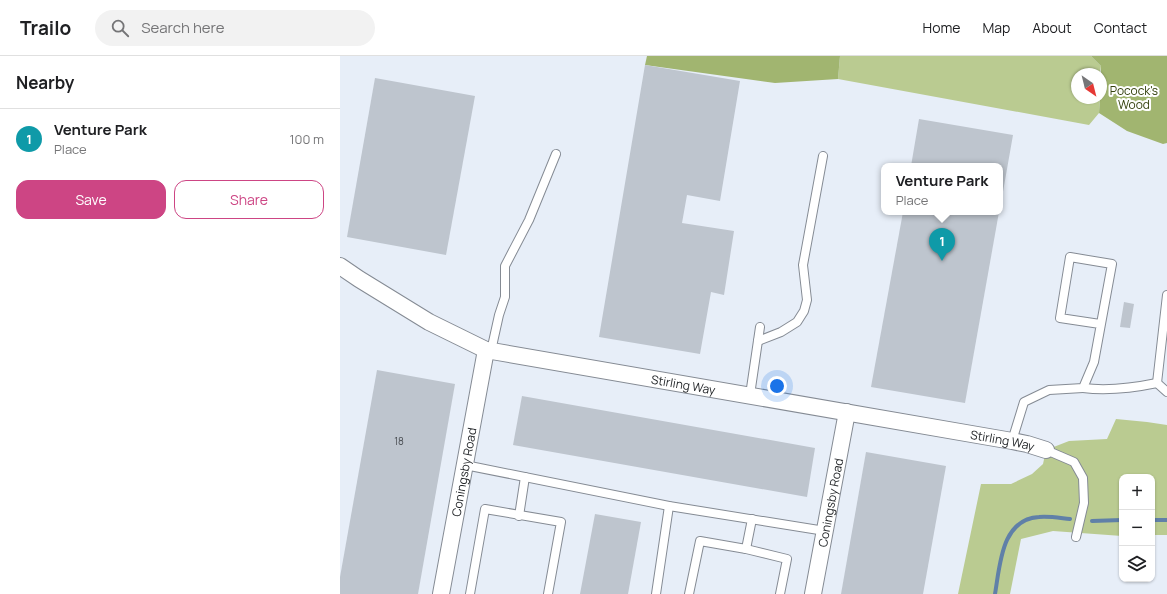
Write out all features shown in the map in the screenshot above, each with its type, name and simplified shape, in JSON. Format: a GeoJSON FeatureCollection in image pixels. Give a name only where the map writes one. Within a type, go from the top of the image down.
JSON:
{"type":"FeatureCollection","features":[{"type":"Feature","properties":{"kind":"street","name":"Stirling Way"},"geometry":{"type":"LineString","coordinates":[[340,266],[430,322],[488,350],[1012,441],[1046,450]]}},
{"type":"Feature","properties":{"kind":"street","name":"Coningsby Road"},"geometry":{"type":"LineString","coordinates":[[441,594],[488,350]]}},
{"type":"Feature","properties":{"kind":"street","name":"Coningsby Road"},"geometry":{"type":"LineString","coordinates":[[813,594],[847,412]]}},
{"type":"Feature","properties":{"kind":"lane"},"geometry":{"type":"LineString","coordinates":[[488,350],[505,297],[505,266],[529,220],[556,154]]}},
{"type":"Feature","properties":{"kind":"lane"},"geometry":{"type":"LineString","coordinates":[[758,341],[781,332],[797,322],[804,311],[806,300],[802,265],[823,156]]}},
{"type":"Feature","properties":{"kind":"lane"},"geometry":{"type":"LineString","coordinates":[[1083,388],[1094,362],[1112,264],[1070,257],[1060,318],[1100,324]]}},
{"type":"Feature","properties":{"kind":"lane"},"geometry":{"type":"LineString","coordinates":[[1157,383],[1167,295]]}},
{"type":"Feature","properties":{"kind":"lane"},"geometry":{"type":"LineString","coordinates":[[750,395],[760,327]]}},
{"type":"Feature","properties":{"kind":"lane"},"geometry":{"type":"LineString","coordinates":[[1012,441],[1024,402],[1049,390],[1083,388],[1096,390],[1157,383]]}},
{"type":"Feature","properties":{"kind":"lane"},"geometry":{"type":"LineString","coordinates":[[1157,383],[1167,392]]}},
{"type":"Feature","properties":{"kind":"lane"},"geometry":{"type":"LineString","coordinates":[[1046,450],[1074,462],[1083,478],[1084,503],[1076,537]]}},
{"type":"Feature","properties":{"kind":"lane"},"geometry":{"type":"LineString","coordinates":[[465,465],[669,506],[825,531]]}},
{"type":"Feature","properties":{"kind":"lane"},"geometry":{"type":"LineString","coordinates":[[519,516],[525,477]]}},
{"type":"Feature","properties":{"kind":"lane"},"geometry":{"type":"LineString","coordinates":[[656,594],[669,506]]}},
{"type":"Feature","properties":{"kind":"lane"},"geometry":{"type":"LineString","coordinates":[[470,594],[484,509],[561,522],[548,594]]}},
{"type":"Feature","properties":{"kind":"lane"},"geometry":{"type":"LineString","coordinates":[[746,550],[752,519]]}},
{"type":"Feature","properties":{"kind":"lane"},"geometry":{"type":"LineString","coordinates":[[689,594],[700,541],[787,559],[780,594]]}},
{"type":"Feature","properties":{"kind":"green space"},"geometry":{"type":"Polygon","coordinates":[[[647,56],[840,56],[838,79],[775,83],[645,65],[647,56]]]}},
{"type":"Feature","properties":{"kind":"green space"},"geometry":{"type":"Polygon","coordinates":[[[840,56],[1091,56],[1101,66],[1101,68],[1071,68],[1071,104],[1100,104],[1099,113],[1089,125],[838,79],[840,56]]]}},
{"type":"Feature","properties":{"kind":"green space","name":"Pocock's Wood"},"geometry":{"type":"Polygon","coordinates":[[[1091,56],[1167,56],[1167,143],[1163,144],[1127,131],[1099,113],[1100,104],[1107,104],[1107,68],[1101,68],[1101,66],[1091,56]]]}},
{"type":"Feature","properties":{"kind":"green space"},"geometry":{"type":"Polygon","coordinates":[[[1116,419],[1167,425],[1167,535],[1155,535],[1155,474],[1119,474],[1119,536],[1053,531],[1021,539],[1010,594],[958,594],[981,484],[1011,484],[1032,474],[1043,464],[1046,450],[1069,441],[1107,439],[1116,419]]]}},
{"type":"Feature","properties":{"kind":"building"},"geometry":{"type":"Polygon","coordinates":[[[645,65],[740,81],[720,201],[687,195],[682,223],[734,231],[724,295],[711,292],[700,354],[599,337],[645,65]]]}},
{"type":"Feature","properties":{"kind":"building"},"geometry":{"type":"Polygon","coordinates":[[[375,78],[475,96],[446,255],[347,237],[375,78]]]}},
{"type":"Feature","properties":{"kind":"building"},"geometry":{"type":"Polygon","coordinates":[[[919,119],[1013,135],[1003,192],[1003,163],[912,163],[919,119]]]}},
{"type":"Feature","properties":{"kind":"building"},"geometry":{"type":"Polygon","coordinates":[[[902,215],[998,215],[965,403],[871,387],[902,215]]]}},
{"type":"Feature","properties":{"kind":"building"},"geometry":{"type":"Polygon","coordinates":[[[1124,302],[1134,304],[1130,328],[1120,327],[1124,302]]]}},
{"type":"Feature","properties":{"kind":"building"},"geometry":{"type":"Polygon","coordinates":[[[377,370],[455,384],[418,594],[340,594],[340,577],[377,370]]]}},
{"type":"Feature","properties":{"kind":"building"},"geometry":{"type":"Polygon","coordinates":[[[522,396],[815,448],[807,497],[513,445],[522,396]]]}},
{"type":"Feature","properties":{"kind":"building"},"geometry":{"type":"Polygon","coordinates":[[[866,452],[946,466],[923,594],[841,594],[866,452]]]}},
{"type":"Feature","properties":{"kind":"building"},"geometry":{"type":"Polygon","coordinates":[[[595,514],[641,522],[628,594],[580,594],[595,514]]]}},
{"type":"Feature","properties":{"kind":"waterway"},"geometry":{"type":"LineString","coordinates":[[995,594],[1001,558],[1010,535],[1017,526],[1026,520],[1039,517],[1070,519]]}},
{"type":"Feature","properties":{"kind":"waterway"},"geometry":{"type":"LineString","coordinates":[[1092,521],[1119,520]]}},
{"type":"Feature","properties":{"kind":"waterway"},"geometry":{"type":"LineString","coordinates":[[1155,520],[1167,520]]}},
{"type":"Feature","properties":{"kind":"place","name":"Venture Park"},"geometry":{"type":"Point","coordinates":[942,261]}}]}
